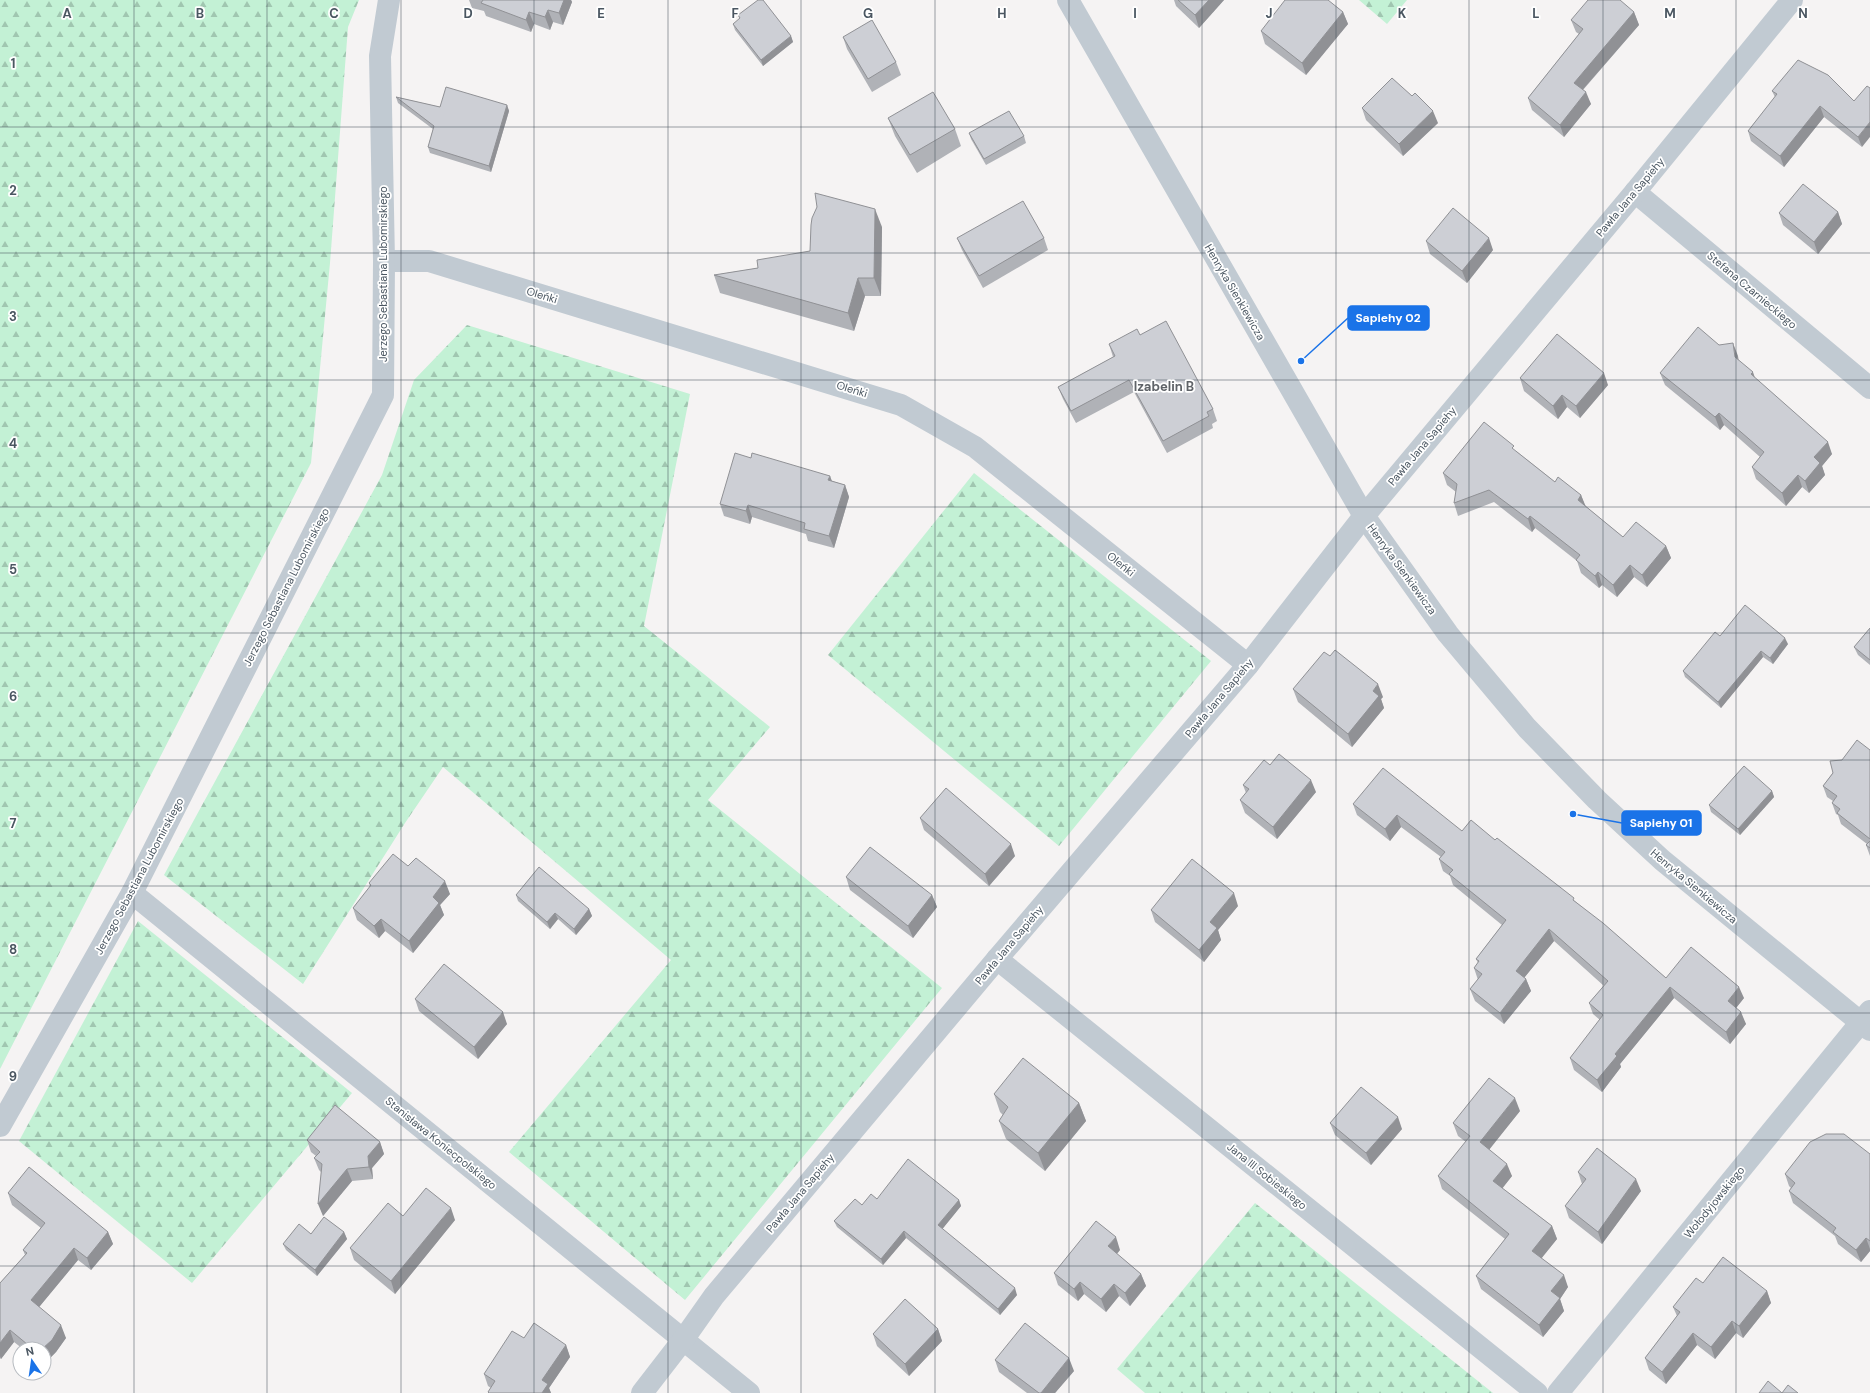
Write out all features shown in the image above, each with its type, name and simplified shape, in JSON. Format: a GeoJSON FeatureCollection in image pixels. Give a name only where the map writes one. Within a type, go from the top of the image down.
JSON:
{"type":"FeatureCollection","features":[{"type":"Feature","properties":{"kind":"street","name":"Jerzego Sebastiana Lubomirskiego"},"geometry":{"type":"LineString","coordinates":[[0,1126],[132,893],[383,395],[384,261],[380,56],[389,0]]}},
{"type":"Feature","properties":{"kind":"street","name":"Henryka Sienkiewicza"},"geometry":{"type":"LineString","coordinates":[[1068,0],[1364,516],[1448,634],[1527,728],[1597,800],[1662,860],[1867,1021]]}},
{"type":"Feature","properties":{"kind":"street","name":"Pawła Jana Sapiehy"},"geometry":{"type":"LineString","coordinates":[[642,1393],[683,1340],[714,1296],[997,959],[1248,665],[1364,516],[1635,192],[1792,0]]}},
{"type":"Feature","properties":{"kind":"street","name":"Stefana Czarnieckiego"},"geometry":{"type":"LineString","coordinates":[[1635,192],[1870,388]]}},
{"type":"Feature","properties":{"kind":"street","name":"Oleńki"},"geometry":{"type":"LineString","coordinates":[[384,261],[429,261],[901,405],[975,447],[1248,665]]}},
{"type":"Feature","properties":{"kind":"street","name":"Stanisława Koniecpolskiego"},"geometry":{"type":"LineString","coordinates":[[132,893],[749,1393]]}},
{"type":"Feature","properties":{"kind":"street","name":"Jana III Sobieskiego"},"geometry":{"type":"LineString","coordinates":[[997,959],[1537,1393]]}},
{"type":"Feature","properties":{"kind":"street","name":"Wołodyjowskiego"},"geometry":{"type":"LineString","coordinates":[[1558,1393],[1867,1021]]}},
{"type":"Feature","properties":{"kind":"green space"},"geometry":{"type":"Polygon","coordinates":[[[0,0],[359,0],[348,27],[330,263],[311,463],[0,1069],[0,0]]]}},
{"type":"Feature","properties":{"kind":"green space"},"geometry":{"type":"Polygon","coordinates":[[[1359,0],[1407,0],[1387,24],[1359,0]]]}},
{"type":"Feature","properties":{"kind":"green space"},"geometry":{"type":"Polygon","coordinates":[[[467,325],[690,394],[644,626],[770,727],[708,800],[942,988],[685,1300],[509,1152],[671,960],[443,767],[405,823],[303,984],[164,875],[382,475],[414,380],[467,325]]]}},
{"type":"Feature","properties":{"kind":"green space"},"geometry":{"type":"Polygon","coordinates":[[[974,473],[1211,661],[1059,846],[828,655],[974,473]]]}},
{"type":"Feature","properties":{"kind":"green space"},"geometry":{"type":"Polygon","coordinates":[[[138,921],[352,1093],[192,1283],[19,1141],[138,921]]]}},
{"type":"Feature","properties":{"kind":"green space"},"geometry":{"type":"Polygon","coordinates":[[[1255,1203],[1493,1393],[1145,1393],[1117,1369],[1255,1203]]]}},
{"type":"Feature","properties":{"kind":"building"},"geometry":{"type":"Polygon","coordinates":[[[483,0],[564,0],[559,13],[548,10],[545,17],[529,12],[526,20],[481,3],[483,0]]]}},
{"type":"Feature","properties":{"kind":"building"},"geometry":{"type":"Polygon","coordinates":[[[758,0],[763,0],[791,36],[761,60],[733,24],[740,18],[738,15],[758,0]]]}},
{"type":"Feature","properties":{"kind":"building"},"geometry":{"type":"Polygon","coordinates":[[[1178,0],[1209,0],[1195,15],[1178,0]]]}},
{"type":"Feature","properties":{"kind":"building"},"geometry":{"type":"Polygon","coordinates":[[[1285,0],[1328,0],[1343,12],[1302,63],[1261,31],[1285,0]]]}},
{"type":"Feature","properties":{"kind":"building"},"geometry":{"type":"Polygon","coordinates":[[[1588,0],[1620,0],[1634,12],[1574,83],[1586,92],[1560,125],[1528,98],[1583,29],[1571,20],[1588,0]]]}},
{"type":"Feature","properties":{"kind":"building"},"geometry":{"type":"Polygon","coordinates":[[[872,20],[896,62],[868,79],[843,37],[872,20]]]}},
{"type":"Feature","properties":{"kind":"building"},"geometry":{"type":"Polygon","coordinates":[[[1798,60],[1828,75],[1854,101],[1867,86],[1870,88],[1870,122],[1858,137],[1820,106],[1780,156],[1748,131],[1777,94],[1772,91],[1798,60]]]}},
{"type":"Feature","properties":{"kind":"building"},"geometry":{"type":"Polygon","coordinates":[[[1392,78],[1412,96],[1415,93],[1433,111],[1399,144],[1362,108],[1392,78]]]}},
{"type":"Feature","properties":{"kind":"building"},"geometry":{"type":"Polygon","coordinates":[[[446,87],[507,105],[489,166],[428,147],[434,126],[396,97],[440,107],[446,87]]]}},
{"type":"Feature","properties":{"kind":"building"},"geometry":{"type":"Polygon","coordinates":[[[933,92],[955,129],[910,155],[888,118],[933,92]]]}},
{"type":"Feature","properties":{"kind":"building"},"geometry":{"type":"Polygon","coordinates":[[[1009,111],[1024,136],[984,159],[969,133],[1009,111]]]}},
{"type":"Feature","properties":{"kind":"building"},"geometry":{"type":"Polygon","coordinates":[[[1803,184],[1838,212],[1814,242],[1779,213],[1803,184]]]}},
{"type":"Feature","properties":{"kind":"building"},"geometry":{"type":"Polygon","coordinates":[[[815,193],[875,209],[874,278],[858,278],[848,313],[714,275],[758,268],[757,260],[810,251],[812,218],[817,207],[815,193]]]}},
{"type":"Feature","properties":{"kind":"building"},"geometry":{"type":"Polygon","coordinates":[[[1023,201],[1044,238],[979,276],[957,238],[1023,201]]]}},
{"type":"Feature","properties":{"kind":"building"},"geometry":{"type":"Polygon","coordinates":[[[1453,208],[1489,238],[1462,271],[1426,241],[1453,208]]]}},
{"type":"Feature","properties":{"kind":"building"},"geometry":{"type":"Polygon","coordinates":[[[1166,321],[1213,409],[1207,412],[1209,416],[1163,441],[1129,380],[1071,411],[1058,387],[1115,356],[1109,344],[1137,329],[1140,335],[1166,321]]]}},
{"type":"Feature","properties":{"kind":"building"},"geometry":{"type":"Polygon","coordinates":[[[1698,327],[1719,345],[1733,343],[1735,357],[1753,372],[1751,374],[1828,442],[1814,457],[1820,463],[1805,481],[1798,475],[1782,493],[1752,467],[1764,452],[1719,413],[1715,417],[1660,373],[1698,327]]]}},
{"type":"Feature","properties":{"kind":"building"},"geometry":{"type":"Polygon","coordinates":[[[1557,334],[1604,373],[1576,406],[1562,395],[1553,406],[1520,378],[1557,334]]]}},
{"type":"Feature","properties":{"kind":"building"},"geometry":{"type":"Polygon","coordinates":[[[1484,422],[1514,446],[1512,448],[1555,482],[1558,477],[1581,495],[1578,500],[1623,537],[1636,522],[1666,546],[1642,575],[1630,565],[1613,585],[1598,572],[1595,576],[1576,560],[1580,555],[1530,516],[1528,519],[1489,490],[1454,503],[1457,484],[1443,473],[1484,422]]]}},
{"type":"Feature","properties":{"kind":"building"},"geometry":{"type":"Polygon","coordinates":[[[735,453],[751,458],[752,453],[830,476],[828,480],[845,485],[829,536],[804,529],[805,523],[748,505],[746,511],[720,504],[735,453]]]}},
{"type":"Feature","properties":{"kind":"building"},"geometry":{"type":"Polygon","coordinates":[[[1745,605],[1785,638],[1770,658],[1761,651],[1718,702],[1683,671],[1715,632],[1720,636],[1745,605]]]}},
{"type":"Feature","properties":{"kind":"building"},"geometry":{"type":"Polygon","coordinates":[[[1870,628],[1870,660],[1854,647],[1870,628]]]}},
{"type":"Feature","properties":{"kind":"building"},"geometry":{"type":"Polygon","coordinates":[[[1335,650],[1378,684],[1373,691],[1379,696],[1348,734],[1293,689],[1324,652],[1330,656],[1335,650]]]}},
{"type":"Feature","properties":{"kind":"building"},"geometry":{"type":"Polygon","coordinates":[[[1857,740],[1870,750],[1870,839],[1837,813],[1840,809],[1832,803],[1837,796],[1823,786],[1833,773],[1830,761],[1842,760],[1857,740]]]}},
{"type":"Feature","properties":{"kind":"building"},"geometry":{"type":"Polygon","coordinates":[[[1279,754],[1311,780],[1273,827],[1240,800],[1249,789],[1243,785],[1264,760],[1270,765],[1279,754]]]}},
{"type":"Feature","properties":{"kind":"building"},"geometry":{"type":"Polygon","coordinates":[[[1744,766],[1772,791],[1738,829],[1709,805],[1744,766]]]}},
{"type":"Feature","properties":{"kind":"building"},"geometry":{"type":"Polygon","coordinates":[[[1383,768],[1462,831],[1471,820],[1495,840],[1497,838],[1574,898],[1573,900],[1603,923],[1666,978],[1691,947],[1739,987],[1728,1001],[1741,1012],[1726,1032],[1670,987],[1615,1054],[1617,1056],[1597,1080],[1570,1058],[1603,1015],[1589,1003],[1608,981],[1549,929],[1516,971],[1526,979],[1500,1013],[1470,989],[1482,974],[1474,968],[1479,961],[1476,959],[1506,920],[1449,874],[1453,870],[1439,859],[1445,852],[1397,815],[1385,829],[1353,804],[1383,768]]]}},
{"type":"Feature","properties":{"kind":"building"},"geometry":{"type":"Polygon","coordinates":[[[946,788],[1011,844],[985,874],[920,818],[946,788]]]}},
{"type":"Feature","properties":{"kind":"building"},"geometry":{"type":"Polygon","coordinates":[[[1870,841],[1870,848],[1866,845],[1870,841]]]}},
{"type":"Feature","properties":{"kind":"building"},"geometry":{"type":"Polygon","coordinates":[[[870,847],[932,895],[908,926],[846,877],[870,847]]]}},
{"type":"Feature","properties":{"kind":"building"},"geometry":{"type":"Polygon","coordinates":[[[393,854],[408,866],[416,858],[445,881],[433,897],[439,903],[409,941],[381,919],[374,926],[353,908],[371,885],[369,883],[393,854]]]}},
{"type":"Feature","properties":{"kind":"building"},"geometry":{"type":"Polygon","coordinates":[[[1192,859],[1234,893],[1210,922],[1217,928],[1199,950],[1151,910],[1192,859]]]}},
{"type":"Feature","properties":{"kind":"building"},"geometry":{"type":"Polygon","coordinates":[[[539,867],[589,909],[574,929],[555,913],[547,922],[516,895],[539,867]]]}},
{"type":"Feature","properties":{"kind":"building"},"geometry":{"type":"Polygon","coordinates":[[[444,964],[503,1012],[474,1047],[415,999],[444,964]]]}},
{"type":"Feature","properties":{"kind":"building"},"geometry":{"type":"Polygon","coordinates":[[[1023,1058],[1079,1103],[1038,1153],[999,1121],[1008,1107],[994,1094],[1023,1058]]]}},
{"type":"Feature","properties":{"kind":"building"},"geometry":{"type":"Polygon","coordinates":[[[1489,1078],[1515,1098],[1480,1142],[1507,1164],[1493,1181],[1552,1226],[1532,1251],[1564,1275],[1551,1291],[1560,1298],[1539,1325],[1476,1276],[1509,1234],[1438,1176],[1470,1136],[1453,1123],[1489,1078]]]}},
{"type":"Feature","properties":{"kind":"building"},"geometry":{"type":"Polygon","coordinates":[[[1361,1087],[1398,1117],[1366,1153],[1330,1123],[1361,1087]]]}},
{"type":"Feature","properties":{"kind":"building"},"geometry":{"type":"Polygon","coordinates":[[[335,1105],[380,1142],[368,1156],[369,1167],[347,1169],[318,1204],[322,1164],[314,1158],[320,1152],[307,1140],[335,1105]]]}},
{"type":"Feature","properties":{"kind":"building"},"geometry":{"type":"Polygon","coordinates":[[[1826,1134],[1844,1134],[1870,1154],[1870,1241],[1866,1238],[1856,1250],[1833,1232],[1836,1228],[1789,1191],[1795,1183],[1785,1174],[1810,1142],[1826,1134]]]}},
{"type":"Feature","properties":{"kind":"building"},"geometry":{"type":"Polygon","coordinates":[[[1597,1148],[1636,1179],[1598,1232],[1565,1206],[1586,1179],[1578,1172],[1597,1148]]]}},
{"type":"Feature","properties":{"kind":"building"},"geometry":{"type":"Polygon","coordinates":[[[908,1159],[959,1200],[938,1225],[1015,1288],[998,1309],[904,1231],[881,1259],[834,1221],[855,1199],[862,1205],[871,1194],[877,1199],[908,1159]]]}},
{"type":"Feature","properties":{"kind":"building"},"geometry":{"type":"Polygon","coordinates":[[[29,1167],[108,1232],[87,1258],[74,1248],[31,1300],[61,1325],[51,1341],[23,1341],[10,1330],[0,1343],[0,1283],[27,1253],[23,1250],[45,1223],[8,1193],[29,1167]]]}},
{"type":"Feature","properties":{"kind":"building"},"geometry":{"type":"Polygon","coordinates":[[[426,1188],[451,1208],[391,1281],[350,1248],[388,1203],[403,1216],[426,1188]]]}},
{"type":"Feature","properties":{"kind":"building"},"geometry":{"type":"Polygon","coordinates":[[[324,1217],[344,1232],[315,1270],[283,1244],[299,1224],[311,1234],[324,1217]]]}},
{"type":"Feature","properties":{"kind":"building"},"geometry":{"type":"Polygon","coordinates":[[[1096,1221],[1116,1237],[1108,1246],[1141,1274],[1125,1293],[1114,1284],[1101,1299],[1080,1282],[1074,1289],[1054,1273],[1096,1221]]]}},
{"type":"Feature","properties":{"kind":"building"},"geometry":{"type":"Polygon","coordinates":[[[1723,1257],[1767,1291],[1739,1326],[1732,1321],[1711,1347],[1693,1333],[1662,1372],[1645,1358],[1680,1312],[1673,1307],[1696,1278],[1703,1283],[1723,1257]]]}},
{"type":"Feature","properties":{"kind":"building"},"geometry":{"type":"Polygon","coordinates":[[[905,1299],[938,1329],[905,1364],[873,1334],[905,1299]]]}},
{"type":"Feature","properties":{"kind":"building"},"geometry":{"type":"Polygon","coordinates":[[[534,1323],[566,1345],[542,1380],[548,1384],[542,1393],[489,1393],[488,1392],[495,1381],[484,1374],[512,1331],[524,1338],[534,1323]]]}},
{"type":"Feature","properties":{"kind":"building"},"geometry":{"type":"Polygon","coordinates":[[[1025,1323],[1069,1358],[1041,1393],[995,1360],[1025,1323]]]}},
{"type":"Feature","properties":{"kind":"building"},"geometry":{"type":"Polygon","coordinates":[[[1768,1381],[1782,1393],[1759,1393],[1768,1381]]]}},
{"type":"Feature","properties":{"kind":"building"},"geometry":{"type":"Polygon","coordinates":[[[1788,1385],[1798,1393],[1782,1393],[1788,1385]]]}},
{"type":"Feature","properties":{"kind":"place","name":"Sapiehy 02"},"geometry":{"type":"Point","coordinates":[1301,361]}},
{"type":"Feature","properties":{"kind":"place","name":"Sapiehy 01"},"geometry":{"type":"Point","coordinates":[1573,814]}},
{"type":"Feature","properties":{"kind":"district","name":"Izabelin B"},"geometry":{"type":"Point","coordinates":[1164,386]}}]}
